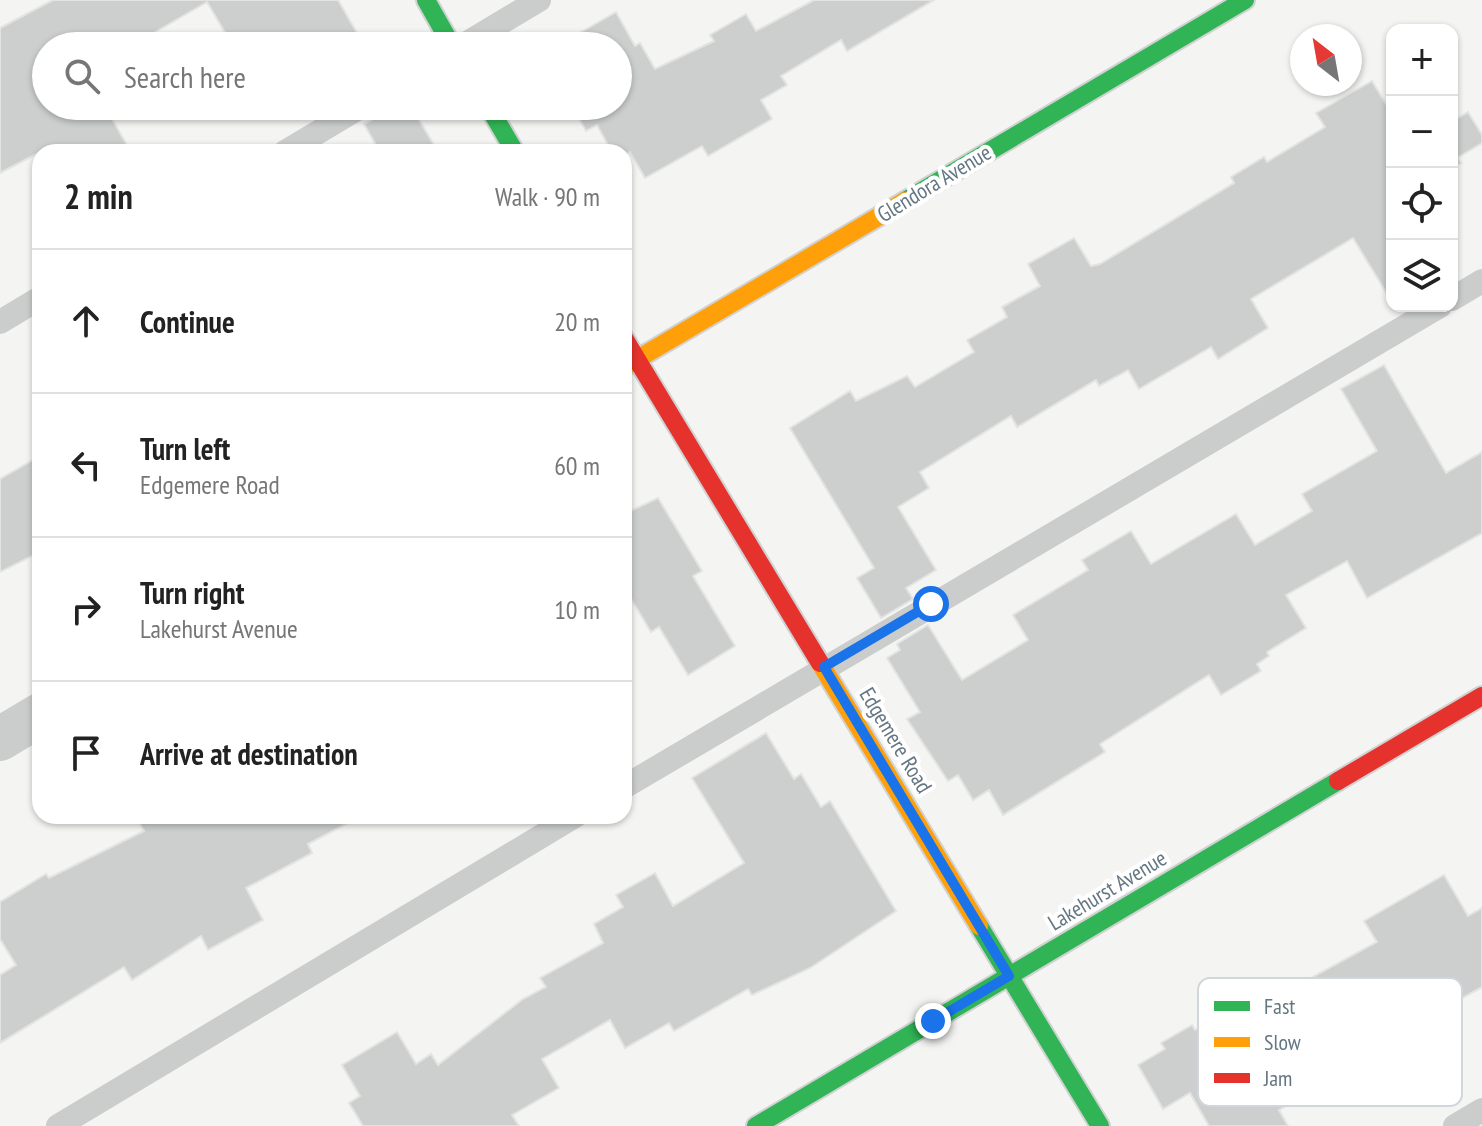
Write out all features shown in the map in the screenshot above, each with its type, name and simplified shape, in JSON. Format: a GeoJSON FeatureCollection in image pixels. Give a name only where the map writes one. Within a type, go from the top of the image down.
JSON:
{"type":"FeatureCollection","features":[{"type":"Feature","properties":{"kind":"street"},"geometry":{"type":"LineString","coordinates":[[426,0],[444,32]]}},
{"type":"Feature","properties":{"kind":"street","name":"Glendora Avenue"},"geometry":{"type":"LineString","coordinates":[[632,362],[1245,0]]}},
{"type":"Feature","properties":{"kind":"street"},"geometry":{"type":"LineString","coordinates":[[496,120],[510,144]]}},
{"type":"Feature","properties":{"kind":"street","name":"Edgemere Road"},"geometry":{"type":"LineString","coordinates":[[632,366],[824,667],[1100,1126]]}},
{"type":"Feature","properties":{"kind":"street","name":"Lakehurst Avenue"},"geometry":{"type":"LineString","coordinates":[[756,1126],[1482,696]]}},
{"type":"Feature","properties":{"kind":"street"},"geometry":{"type":"LineString","coordinates":[[0,739],[32,720]]}},
{"type":"Feature","properties":{"kind":"lane"},"geometry":{"type":"LineString","coordinates":[[485,32],[539,0]]}},
{"type":"Feature","properties":{"kind":"lane"},"geometry":{"type":"LineString","coordinates":[[298,144],[339,120]]}},
{"type":"Feature","properties":{"kind":"lane"},"geometry":{"type":"LineString","coordinates":[[1458,295],[1482,281]]}},
{"type":"Feature","properties":{"kind":"lane"},"geometry":{"type":"LineString","coordinates":[[0,322],[32,303]]}},
{"type":"Feature","properties":{"kind":"lane"},"geometry":{"type":"LineString","coordinates":[[632,782],[1430,312]]}},
{"type":"Feature","properties":{"kind":"lane"},"geometry":{"type":"LineString","coordinates":[[58,1126],[562,824]]}},
{"type":"Feature","properties":{"kind":"lane"},"geometry":{"type":"LineString","coordinates":[[1455,1126],[1482,1110]]}},
{"type":"Feature","properties":{"kind":"building"},"geometry":{"type":"Polygon","coordinates":[[[53,0],[338,0],[356,32],[225,32],[207,2],[155,32],[32,32],[32,120],[113,120],[126,144],[32,144],[32,156],[0,173],[0,28],[53,0]]]}},
{"type":"Feature","properties":{"kind":"building"},"geometry":{"type":"Polygon","coordinates":[[[814,0],[934,0],[847,51],[841,40],[781,76],[787,85],[761,100],[772,119],[708,156],[702,146],[645,178],[632,155],[632,144],[608,144],[597,125],[586,131],[580,120],[632,120],[632,41],[635,46],[640,43],[655,69],[714,41],[710,35],[746,14],[756,31],[814,0]]]}},
{"type":"Feature","properties":{"kind":"building"},"geometry":{"type":"Polygon","coordinates":[[[616,12],[627,32],[581,32],[616,12]]]}},
{"type":"Feature","properties":{"kind":"building"},"geometry":{"type":"Polygon","coordinates":[[[1372,81],[1386,104],[1386,292],[1353,238],[1251,299],[1268,328],[1218,359],[1211,347],[1139,389],[1128,370],[1099,386],[1096,380],[1017,427],[1011,416],[920,472],[929,488],[898,507],[936,570],[906,588],[913,599],[881,618],[857,578],[874,568],[790,428],[850,391],[856,401],[907,376],[915,387],[974,352],[967,340],[1007,317],[1002,307],[1040,286],[1028,264],[1074,238],[1091,266],[1100,264],[1234,183],[1231,177],[1264,157],[1267,162],[1325,127],[1316,113],[1346,96],[1362,96],[1362,87],[1372,81]]]}},
{"type":"Feature","properties":{"kind":"building"},"geometry":{"type":"Polygon","coordinates":[[[1468,112],[1482,135],[1482,143],[1458,157],[1458,118],[1468,112]]]}},
{"type":"Feature","properties":{"kind":"building"},"geometry":{"type":"Polygon","coordinates":[[[371,120],[419,120],[433,144],[375,144],[364,124],[371,120]]]}},
{"type":"Feature","properties":{"kind":"building"},"geometry":{"type":"Polygon","coordinates":[[[1384,365],[1446,473],[1482,452],[1482,533],[1367,598],[1347,561],[1286,595],[1306,628],[1267,652],[1269,656],[1257,664],[1261,671],[1221,695],[1209,675],[1100,744],[1105,752],[1003,815],[989,790],[973,800],[958,775],[948,781],[907,719],[920,712],[887,658],[900,650],[897,644],[928,625],[962,680],[1028,640],[1013,615],[1088,570],[1082,560],[1131,531],[1151,564],[1236,514],[1255,545],[1312,511],[1302,494],[1377,451],[1341,389],[1384,365]]]}},
{"type":"Feature","properties":{"kind":"building"},"geometry":{"type":"Polygon","coordinates":[[[32,461],[32,556],[0,572],[0,479],[32,461]]]}},
{"type":"Feature","properties":{"kind":"building"},"geometry":{"type":"Polygon","coordinates":[[[658,498],[702,571],[693,576],[735,646],[688,675],[659,627],[651,632],[632,600],[632,510],[658,498]]]}},
{"type":"Feature","properties":{"kind":"building"},"geometry":{"type":"Polygon","coordinates":[[[766,733],[794,779],[801,774],[821,807],[830,801],[896,911],[810,968],[752,995],[748,989],[674,1031],[669,1023],[625,1048],[610,1020],[542,1059],[559,1088],[512,1115],[519,1126],[363,1126],[349,1103],[360,1096],[342,1065],[397,1032],[416,1064],[431,1054],[438,1065],[523,999],[546,987],[540,978],[603,943],[594,924],[623,907],[616,895],[655,873],[673,906],[744,863],[692,778],[766,733]]]}},
{"type":"Feature","properties":{"kind":"building"},"geometry":{"type":"Polygon","coordinates":[[[140,824],[346,824],[308,844],[312,853],[246,888],[263,920],[208,950],[201,936],[132,980],[124,967],[0,1043],[0,975],[16,965],[0,939],[0,902],[46,874],[49,878],[144,831],[140,824]]]}},
{"type":"Feature","properties":{"kind":"building"},"geometry":{"type":"Polygon","coordinates":[[[1444,875],[1468,916],[1482,908],[1482,987],[1462,998],[1462,978],[1311,978],[1377,942],[1364,921],[1444,875]]]}},
{"type":"Feature","properties":{"kind":"building"},"geometry":{"type":"Polygon","coordinates":[[[1192,1025],[1195,1030],[1198,1028],[1198,1106],[1286,1106],[1279,1110],[1288,1126],[1209,1126],[1190,1093],[1163,1109],[1138,1065],[1165,1049],[1161,1043],[1192,1025]]]}},
{"type":"Feature","properties":{"kind":"traffic: fast"},"geometry":{"type":"LineString","coordinates":[[426,0],[444,32]]}},
{"type":"Feature","properties":{"kind":"traffic: fast"},"geometry":{"type":"LineString","coordinates":[[905,201],[1245,0]]}},
{"type":"Feature","properties":{"kind":"traffic: fast"},"geometry":{"type":"LineString","coordinates":[[496,120],[510,144]]}},
{"type":"Feature","properties":{"kind":"traffic: fast"},"geometry":{"type":"LineString","coordinates":[[756,1126],[1338,781]]}},
{"type":"Feature","properties":{"kind":"traffic: fast"},"geometry":{"type":"LineString","coordinates":[[979,926],[1100,1126]]}},
{"type":"Feature","properties":{"kind":"traffic: slow"},"geometry":{"type":"LineString","coordinates":[[632,362],[905,201]]}},
{"type":"Feature","properties":{"kind":"traffic: slow"},"geometry":{"type":"LineString","coordinates":[[820,663],[979,926]]}},
{"type":"Feature","properties":{"kind":"traffic: jam"},"geometry":{"type":"LineString","coordinates":[[632,351],[820,663]]}},
{"type":"Feature","properties":{"kind":"traffic: jam"},"geometry":{"type":"LineString","coordinates":[[1338,781],[1482,696]]}},
{"type":"Feature","properties":{"kind":"route"},"geometry":{"type":"LineString","coordinates":[[931,604],[824,667],[1009,976],[933,1021]]}}]}
